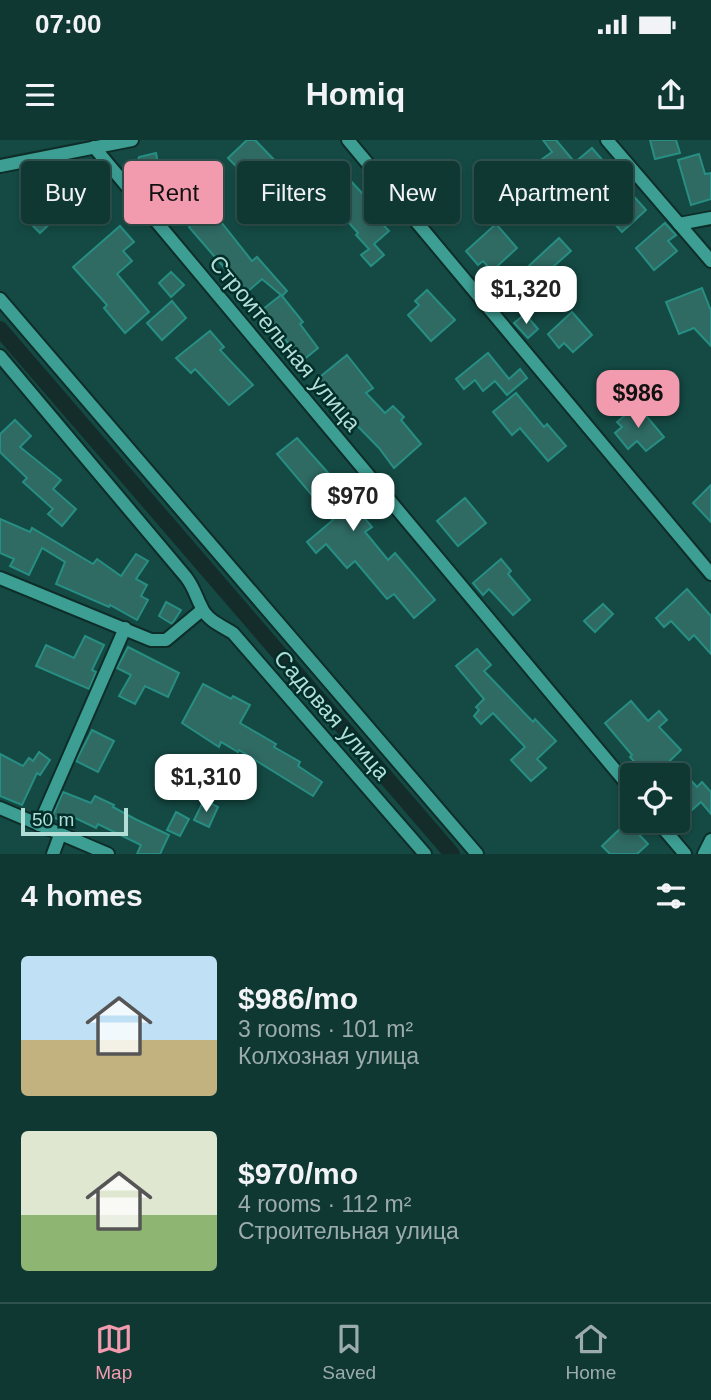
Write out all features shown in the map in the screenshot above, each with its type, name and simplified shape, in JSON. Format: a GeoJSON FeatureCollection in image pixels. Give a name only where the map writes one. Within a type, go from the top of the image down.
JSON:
{"type":"FeatureCollection","features":[{"type":"Feature","properties":{"kind":"street"},"geometry":{"type":"LineString","coordinates":[[0,166],[132,140]]}},
{"type":"Feature","properties":{"kind":"street"},"geometry":{"type":"LineString","coordinates":[[348,140],[711,574]]}},
{"type":"Feature","properties":{"kind":"street"},"geometry":{"type":"LineString","coordinates":[[607,140],[711,261]]}},
{"type":"Feature","properties":{"kind":"street","name":"Строительная улица"},"geometry":{"type":"LineString","coordinates":[[94,148],[620,776]]}},
{"type":"Feature","properties":{"kind":"street"},"geometry":{"type":"LineString","coordinates":[[680,224],[711,218]]}},
{"type":"Feature","properties":{"kind":"street"},"geometry":{"type":"LineString","coordinates":[[0,299],[477,854]]}},
{"type":"Feature","properties":{"kind":"street","name":"Садовая улица"},"geometry":{"type":"LineString","coordinates":[[0,356],[186,577],[196,591],[202,610],[233,633],[425,854]]}},
{"type":"Feature","properties":{"kind":"street"},"geometry":{"type":"LineString","coordinates":[[0,578],[151,640],[166,640],[202,610]]}},
{"type":"Feature","properties":{"kind":"street"},"geometry":{"type":"LineString","coordinates":[[38,825],[125,628]]}},
{"type":"Feature","properties":{"kind":"street"},"geometry":{"type":"LineString","coordinates":[[0,808],[108,854]]}},
{"type":"Feature","properties":{"kind":"street"},"geometry":{"type":"LineString","coordinates":[[667,833],[685,854]]}},
{"type":"Feature","properties":{"kind":"street"},"geometry":{"type":"LineString","coordinates":[[53,854],[60,835]]}},
{"type":"Feature","properties":{"kind":"street"},"geometry":{"type":"LineString","coordinates":[[705,854],[711,840]]}},
{"type":"Feature","properties":{"kind":"building"},"geometry":{"type":"Polygon","coordinates":[[[247,140],[255,140],[275,161],[237,161],[237,167],[228,158],[247,140]]]}},
{"type":"Feature","properties":{"kind":"building"},"geometry":{"type":"Polygon","coordinates":[[[543,140],[556,140],[572,159],[539,161],[552,152],[543,140]]]}},
{"type":"Feature","properties":{"kind":"building"},"geometry":{"type":"Polygon","coordinates":[[[650,140],[676,140],[680,153],[655,159],[650,140]]]}},
{"type":"Feature","properties":{"kind":"building"},"geometry":{"type":"Polygon","coordinates":[[[592,148],[603,161],[576,161],[592,148]]]}},
{"type":"Feature","properties":{"kind":"building"},"geometry":{"type":"Polygon","coordinates":[[[156,153],[158,161],[138,161],[139,157],[156,153]]]}},
{"type":"Feature","properties":{"kind":"building"},"geometry":{"type":"Polygon","coordinates":[[[699,154],[705,174],[711,173],[711,199],[691,205],[678,160],[699,154]]]}},
{"type":"Feature","properties":{"kind":"building"},"geometry":{"type":"Polygon","coordinates":[[[350,180],[364,195],[364,224],[382,224],[389,231],[374,244],[384,255],[371,266],[361,255],[369,249],[356,235],[358,233],[350,224],[350,180]]]}},
{"type":"Feature","properties":{"kind":"building"},"geometry":{"type":"Polygon","coordinates":[[[633,196],[646,210],[633,222],[633,196]]]}},
{"type":"Feature","properties":{"kind":"building"},"geometry":{"type":"Polygon","coordinates":[[[665,223],[676,235],[668,241],[677,251],[654,270],[636,248],[665,223]]]}},
{"type":"Feature","properties":{"kind":"building"},"geometry":{"type":"Polygon","coordinates":[[[31,224],[50,224],[40,233],[31,224]]]}},
{"type":"Feature","properties":{"kind":"building"},"geometry":{"type":"Polygon","coordinates":[[[192,224],[223,224],[252,261],[257,257],[287,291],[282,296],[303,322],[300,324],[318,348],[302,361],[262,310],[281,295],[262,279],[246,293],[189,227],[192,224]]]}},
{"type":"Feature","properties":{"kind":"building"},"geometry":{"type":"Polygon","coordinates":[[[496,224],[517,248],[492,271],[483,261],[478,265],[466,251],[496,224]]]}},
{"type":"Feature","properties":{"kind":"building"},"geometry":{"type":"Polygon","coordinates":[[[615,224],[631,224],[622,232],[615,224]]]}},
{"type":"Feature","properties":{"kind":"building"},"geometry":{"type":"Polygon","coordinates":[[[120,226],[134,242],[123,251],[132,261],[117,274],[149,312],[125,333],[104,308],[107,305],[73,267],[120,226]]]}},
{"type":"Feature","properties":{"kind":"building"},"geometry":{"type":"Polygon","coordinates":[[[559,238],[571,251],[546,273],[559,288],[528,315],[507,291],[507,286],[559,238]]]}},
{"type":"Feature","properties":{"kind":"building"},"geometry":{"type":"Polygon","coordinates":[[[171,272],[184,285],[171,297],[159,283],[171,272]]]}},
{"type":"Feature","properties":{"kind":"building"},"geometry":{"type":"Polygon","coordinates":[[[702,288],[711,311],[711,346],[694,328],[679,334],[666,302],[702,288]]]}},
{"type":"Feature","properties":{"kind":"building"},"geometry":{"type":"Polygon","coordinates":[[[427,290],[455,320],[431,341],[408,315],[419,305],[415,301],[427,290]]]}},
{"type":"Feature","properties":{"kind":"building"},"geometry":{"type":"Polygon","coordinates":[[[172,301],[186,318],[162,340],[147,323],[172,301]]]}},
{"type":"Feature","properties":{"kind":"building"},"geometry":{"type":"Polygon","coordinates":[[[572,312],[592,335],[573,352],[564,343],[559,348],[548,334],[572,312]]]}},
{"type":"Feature","properties":{"kind":"building"},"geometry":{"type":"Polygon","coordinates":[[[525,314],[538,329],[528,338],[514,323],[525,314]]]}},
{"type":"Feature","properties":{"kind":"building"},"geometry":{"type":"Polygon","coordinates":[[[210,331],[224,347],[220,350],[253,385],[229,405],[195,369],[191,373],[176,358],[210,331]]]}},
{"type":"Feature","properties":{"kind":"building"},"geometry":{"type":"Polygon","coordinates":[[[488,353],[509,379],[520,369],[527,378],[507,395],[495,381],[483,391],[475,380],[464,389],[456,379],[488,353]]]}},
{"type":"Feature","properties":{"kind":"building"},"geometry":{"type":"Polygon","coordinates":[[[347,355],[373,388],[366,393],[385,413],[393,406],[404,417],[401,420],[421,444],[394,468],[379,448],[332,402],[315,381],[347,355]]]}},
{"type":"Feature","properties":{"kind":"building"},"geometry":{"type":"Polygon","coordinates":[[[516,393],[544,427],[547,424],[566,446],[548,461],[520,428],[512,435],[493,412],[516,393]]]}},
{"type":"Feature","properties":{"kind":"building"},"geometry":{"type":"Polygon","coordinates":[[[637,405],[664,437],[646,451],[637,441],[628,449],[615,433],[622,427],[617,422],[637,405]]]}},
{"type":"Feature","properties":{"kind":"building"},"geometry":{"type":"Polygon","coordinates":[[[15,420],[31,436],[20,447],[61,480],[53,489],[76,509],[62,526],[48,514],[53,509],[23,482],[27,478],[0,452],[0,434],[15,420]]]}},
{"type":"Feature","properties":{"kind":"building"},"geometry":{"type":"Polygon","coordinates":[[[297,438],[347,494],[345,495],[372,527],[365,532],[388,560],[395,553],[435,600],[414,618],[394,594],[387,599],[355,561],[347,568],[326,544],[316,553],[307,542],[333,520],[277,454],[297,438]]]}},
{"type":"Feature","properties":{"kind":"building"},"geometry":{"type":"Polygon","coordinates":[[[711,485],[711,522],[693,503],[711,485]]]}},
{"type":"Feature","properties":{"kind":"building"},"geometry":{"type":"Polygon","coordinates":[[[465,498],[486,523],[458,546],[437,521],[465,498]]]}},
{"type":"Feature","properties":{"kind":"building"},"geometry":{"type":"Polygon","coordinates":[[[0,519],[30,532],[32,528],[93,564],[97,559],[121,576],[136,554],[148,561],[136,579],[147,585],[141,596],[148,600],[137,620],[110,605],[109,607],[56,584],[65,562],[42,548],[29,575],[10,566],[14,559],[0,553],[0,519]]]}},
{"type":"Feature","properties":{"kind":"building"},"geometry":{"type":"Polygon","coordinates":[[[501,559],[511,571],[508,574],[530,600],[513,615],[489,589],[483,595],[473,583],[501,559]]]}},
{"type":"Feature","properties":{"kind":"building"},"geometry":{"type":"Polygon","coordinates":[[[687,589],[711,616],[711,654],[694,635],[689,640],[671,621],[664,627],[656,618],[687,589]]]}},
{"type":"Feature","properties":{"kind":"building"},"geometry":{"type":"Polygon","coordinates":[[[166,602],[181,610],[172,624],[159,616],[166,602]]]}},
{"type":"Feature","properties":{"kind":"building"},"geometry":{"type":"Polygon","coordinates":[[[603,604],[613,614],[595,632],[584,621],[603,604]]]}},
{"type":"Feature","properties":{"kind":"building"},"geometry":{"type":"Polygon","coordinates":[[[85,636],[104,645],[92,670],[96,672],[89,689],[36,666],[46,645],[74,658],[85,636]]]}},
{"type":"Feature","properties":{"kind":"building"},"geometry":{"type":"Polygon","coordinates":[[[128,647],[179,673],[168,697],[145,686],[135,704],[119,696],[131,675],[117,668],[128,647]]]}},
{"type":"Feature","properties":{"kind":"building"},"geometry":{"type":"Polygon","coordinates":[[[477,649],[491,665],[484,671],[533,722],[535,719],[556,741],[537,759],[546,768],[531,781],[511,760],[525,747],[493,713],[481,724],[474,716],[479,710],[476,707],[484,699],[456,666],[477,649]]]}},
{"type":"Feature","properties":{"kind":"building"},"geometry":{"type":"Polygon","coordinates":[[[203,684],[231,699],[233,696],[250,705],[240,723],[276,744],[274,747],[300,762],[298,766],[322,782],[313,796],[239,750],[238,752],[221,742],[219,747],[182,723],[203,684]]]}},
{"type":"Feature","properties":{"kind":"building"},"geometry":{"type":"Polygon","coordinates":[[[631,701],[648,721],[659,711],[667,720],[659,727],[681,750],[667,763],[636,763],[605,723],[631,701]]]}},
{"type":"Feature","properties":{"kind":"building"},"geometry":{"type":"Polygon","coordinates":[[[92,730],[114,741],[98,772],[76,761],[92,730]]]}},
{"type":"Feature","properties":{"kind":"building"},"geometry":{"type":"Polygon","coordinates":[[[39,752],[50,760],[40,775],[37,773],[22,805],[0,796],[0,754],[23,766],[29,758],[33,761],[39,752]]]}},
{"type":"Feature","properties":{"kind":"building"},"geometry":{"type":"Polygon","coordinates":[[[690,779],[697,787],[702,782],[711,792],[711,814],[701,802],[690,812],[690,779]]]}},
{"type":"Feature","properties":{"kind":"building"},"geometry":{"type":"Polygon","coordinates":[[[63,792],[91,803],[95,796],[169,835],[160,854],[137,854],[141,845],[98,824],[96,828],[69,815],[66,822],[52,817],[63,792]]]}},
{"type":"Feature","properties":{"kind":"building"},"geometry":{"type":"Polygon","coordinates":[[[204,800],[218,807],[209,827],[194,820],[204,800]]]}},
{"type":"Feature","properties":{"kind":"building"},"geometry":{"type":"Polygon","coordinates":[[[176,812],[189,819],[180,836],[167,830],[176,812]]]}},
{"type":"Feature","properties":{"kind":"building"},"geometry":{"type":"Polygon","coordinates":[[[620,829],[620,833],[638,833],[648,844],[637,854],[610,854],[602,846],[620,829]]]}},
{"type":"Feature","properties":{"kind":"waterway"},"geometry":{"type":"LineString","coordinates":[[0,329],[452,854]]}}]}
